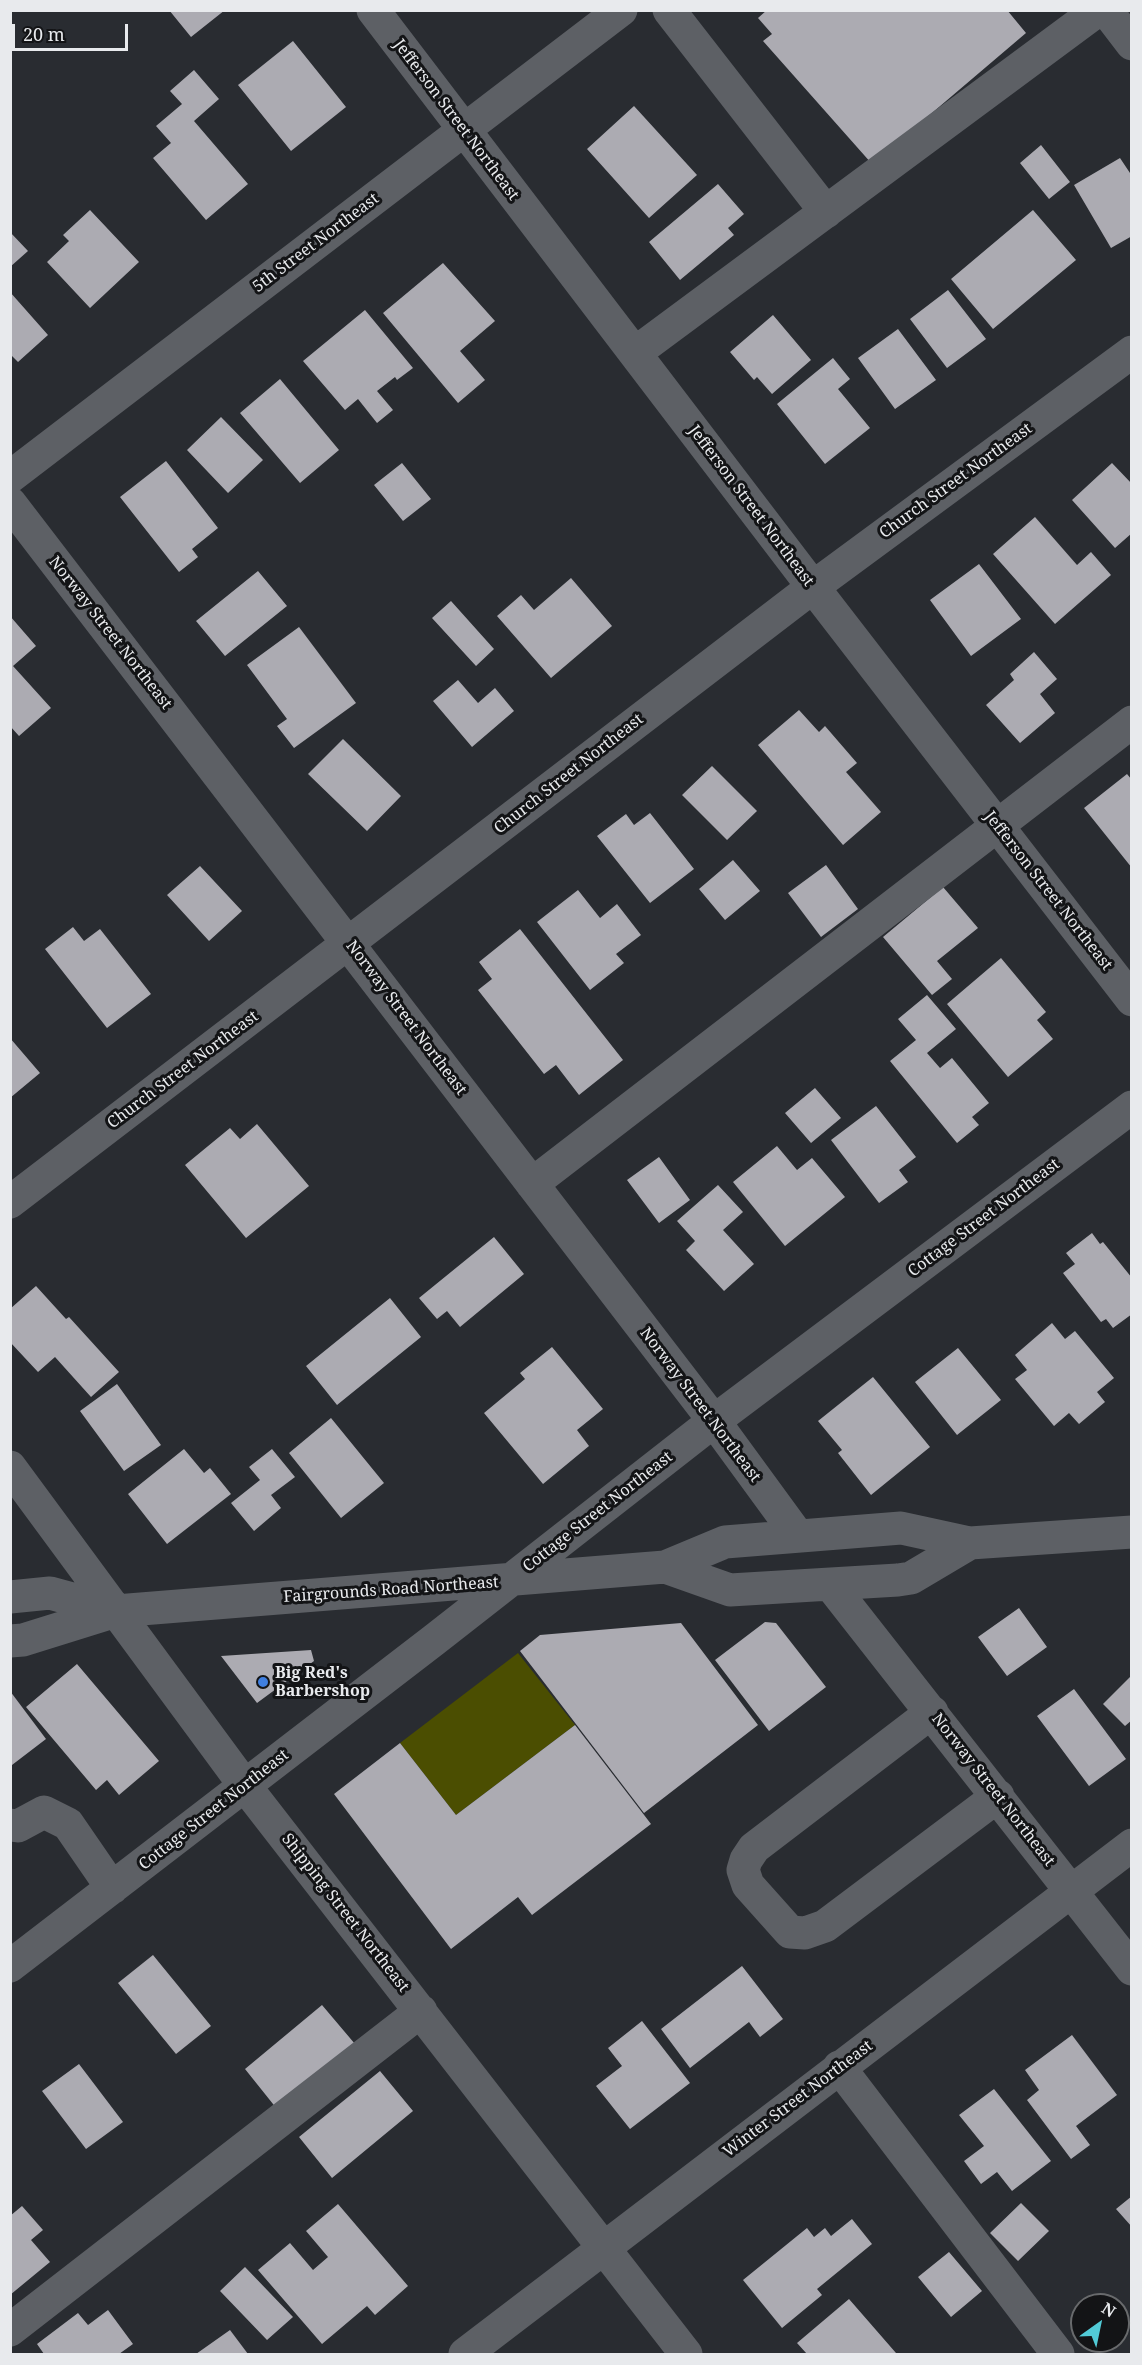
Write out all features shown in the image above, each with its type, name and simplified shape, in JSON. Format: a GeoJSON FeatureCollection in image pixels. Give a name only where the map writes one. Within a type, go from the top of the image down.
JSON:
{"type":"FeatureCollection","features":[{"type":"Feature","properties":{"kind":"street","name":"Jefferson Street Northeast"},"geometry":{"type":"LineString","coordinates":[[374,10],[1131,1000]]}},
{"type":"Feature","properties":{"kind":"street","name":"5th Street Northeast"},"geometry":{"type":"LineString","coordinates":[[10,477],[621,10]]}},
{"type":"Feature","properties":{"kind":"street"},"geometry":{"type":"LineString","coordinates":[[669,10],[826,212]]}},
{"type":"Feature","properties":{"kind":"street"},"geometry":{"type":"LineString","coordinates":[[635,354],[1098,10]]}},
{"type":"Feature","properties":{"kind":"street"},"geometry":{"type":"LineString","coordinates":[[1106,10],[1131,44]]}},
{"type":"Feature","properties":{"kind":"street","name":"Church Street Northeast"},"geometry":{"type":"LineString","coordinates":[[10,1202],[813,587],[1131,352]]}},
{"type":"Feature","properties":{"kind":"street","name":"Norway Street Northeast"},"geometry":{"type":"LineString","coordinates":[[10,503],[714,1421],[798,1536]]}},
{"type":"Feature","properties":{"kind":"street"},"geometry":{"type":"LineString","coordinates":[[532,1184],[1131,722]]}},
{"type":"Feature","properties":{"kind":"street","name":"Cottage Street Northeast"},"geometry":{"type":"LineString","coordinates":[[10,1966],[246,1786],[714,1421],[1131,1107]]}},
{"type":"Feature","properties":{"kind":"street","name":"Shipping Street Northeast"},"geometry":{"type":"LineString","coordinates":[[10,1467],[246,1786],[604,2246],[686,2355]]}},
{"type":"Feature","properties":{"kind":"street","name":"Fairgrounds Road Northeast"},"geometry":{"type":"LineString","coordinates":[[10,1641],[23,1640],[116,1611],[666,1567],[725,1542],[901,1528],[970,1543],[1131,1532]]}},
{"type":"Feature","properties":{"kind":"street","name":"Fairgrounds Road Northeast"},"geometry":{"type":"LineString","coordinates":[[666,1567],[730,1590],[911,1578],[970,1543]]}},
{"type":"Feature","properties":{"kind":"street","name":"Norway Street Northeast"},"geometry":{"type":"LineString","coordinates":[[830,1584],[1131,1969]]}},
{"type":"Feature","properties":{"kind":"street","name":"Fairgrounds Road Northeast"},"geometry":{"type":"LineString","coordinates":[[10,1597],[50,1593],[116,1611]]}},
{"type":"Feature","properties":{"kind":"street"},"geometry":{"type":"LineString","coordinates":[[932,1712],[754,1848],[743,1870],[748,1885],[790,1932],[805,1933],[825,1926],[998,1796]]}},
{"type":"Feature","properties":{"kind":"street"},"geometry":{"type":"LineString","coordinates":[[10,1825],[18,1826],[44,1812],[68,1824],[112,1888]]}},
{"type":"Feature","properties":{"kind":"street","name":"Winter Street Northeast"},"geometry":{"type":"LineString","coordinates":[[465,2355],[604,2246],[1131,1845]]}},
{"type":"Feature","properties":{"kind":"street"},"geometry":{"type":"LineString","coordinates":[[10,2330],[421,2011]]}},
{"type":"Feature","properties":{"kind":"street"},"geometry":{"type":"LineString","coordinates":[[839,2067],[1058,2355]]}},
{"type":"Feature","properties":{"kind":"shaded area"},"geometry":{"type":"Polygon","coordinates":[[[518,1653],[575,1725],[456,1815],[400,1743],[518,1653]]]}},
{"type":"Feature","properties":{"kind":"building"},"geometry":{"type":"Polygon","coordinates":[[[169,10],[225,10],[191,37],[169,10]]]}},
{"type":"Feature","properties":{"kind":"building"},"geometry":{"type":"Polygon","coordinates":[[[767,10],[1007,10],[1026,33],[872,164],[763,41],[772,34],[758,18],[767,10]]]}},
{"type":"Feature","properties":{"kind":"building"},"geometry":{"type":"Polygon","coordinates":[[[293,41],[346,107],[291,151],[238,85],[293,41]]]}},
{"type":"Feature","properties":{"kind":"building"},"geometry":{"type":"Polygon","coordinates":[[[194,70],[219,99],[194,121],[248,184],[206,220],[153,158],[171,143],[156,126],[182,104],[170,91],[194,70]]]}},
{"type":"Feature","properties":{"kind":"building"},"geometry":{"type":"Polygon","coordinates":[[[634,106],[697,175],[649,218],[587,149],[634,106]]]}},
{"type":"Feature","properties":{"kind":"building"},"geometry":{"type":"Polygon","coordinates":[[[1041,145],[1070,182],[1049,199],[1020,163],[1041,145]]]}},
{"type":"Feature","properties":{"kind":"building"},"geometry":{"type":"Polygon","coordinates":[[[1120,158],[1132,176],[1132,236],[1111,248],[1074,185],[1120,158]]]}},
{"type":"Feature","properties":{"kind":"building"},"geometry":{"type":"Polygon","coordinates":[[[718,184],[744,214],[728,228],[734,235],[680,280],[649,242],[718,184]]]}},
{"type":"Feature","properties":{"kind":"building"},"geometry":{"type":"Polygon","coordinates":[[[90,210],[139,262],[90,308],[47,262],[69,241],[63,235],[90,210]]]}},
{"type":"Feature","properties":{"kind":"building"},"geometry":{"type":"Polygon","coordinates":[[[1033,210],[1076,260],[993,329],[951,279],[1033,210]]]}},
{"type":"Feature","properties":{"kind":"building"},"geometry":{"type":"Polygon","coordinates":[[[10,232],[28,251],[10,267],[10,232]]]}},
{"type":"Feature","properties":{"kind":"building"},"geometry":{"type":"Polygon","coordinates":[[[443,263],[495,321],[460,351],[485,380],[458,403],[383,313],[443,263]]]}},
{"type":"Feature","properties":{"kind":"building"},"geometry":{"type":"Polygon","coordinates":[[[948,290],[986,339],[947,368],[910,319],[948,290]]]}},
{"type":"Feature","properties":{"kind":"building"},"geometry":{"type":"Polygon","coordinates":[[[10,292],[48,335],[18,362],[10,354],[10,292]]]}},
{"type":"Feature","properties":{"kind":"building"},"geometry":{"type":"Polygon","coordinates":[[[365,310],[413,368],[397,380],[395,377],[377,391],[393,410],[377,423],[358,399],[345,410],[303,361],[365,310]]]}},
{"type":"Feature","properties":{"kind":"building"},"geometry":{"type":"Polygon","coordinates":[[[773,315],[811,360],[772,394],[757,377],[754,380],[730,352],[773,315]]]}},
{"type":"Feature","properties":{"kind":"building"},"geometry":{"type":"Polygon","coordinates":[[[898,329],[936,380],[895,409],[858,358],[898,329]]]}},
{"type":"Feature","properties":{"kind":"building"},"geometry":{"type":"Polygon","coordinates":[[[833,358],[850,379],[838,389],[870,428],[825,464],[777,404],[833,358]]]}},
{"type":"Feature","properties":{"kind":"building"},"geometry":{"type":"Polygon","coordinates":[[[280,379],[339,450],[300,483],[240,413],[280,379]]]}},
{"type":"Feature","properties":{"kind":"building"},"geometry":{"type":"Polygon","coordinates":[[[221,417],[263,460],[228,493],[187,450],[221,417]]]}},
{"type":"Feature","properties":{"kind":"building"},"geometry":{"type":"Polygon","coordinates":[[[166,461],[218,528],[192,549],[198,557],[179,572],[120,497],[166,461]]]}},
{"type":"Feature","properties":{"kind":"building"},"geometry":{"type":"Polygon","coordinates":[[[402,463],[431,499],[403,521],[374,485],[402,463]]]}},
{"type":"Feature","properties":{"kind":"building"},"geometry":{"type":"Polygon","coordinates":[[[1112,463],[1132,484],[1132,533],[1115,548],[1072,500],[1112,463]]]}},
{"type":"Feature","properties":{"kind":"building"},"geometry":{"type":"Polygon","coordinates":[[[1035,517],[1077,565],[1091,552],[1111,575],[1055,624],[993,554],[1035,517]]]}},
{"type":"Feature","properties":{"kind":"building"},"geometry":{"type":"Polygon","coordinates":[[[979,564],[1021,619],[971,656],[930,600],[979,564]]]}},
{"type":"Feature","properties":{"kind":"building"},"geometry":{"type":"Polygon","coordinates":[[[258,571],[287,606],[225,656],[196,621],[258,571]]]}},
{"type":"Feature","properties":{"kind":"building"},"geometry":{"type":"Polygon","coordinates":[[[571,578],[612,626],[551,678],[497,616],[521,595],[534,610],[571,578]]]}},
{"type":"Feature","properties":{"kind":"building"},"geometry":{"type":"Polygon","coordinates":[[[451,601],[494,649],[476,666],[432,618],[451,601]]]}},
{"type":"Feature","properties":{"kind":"building"},"geometry":{"type":"Polygon","coordinates":[[[10,616],[36,646],[13,666],[51,708],[19,736],[10,726],[10,616]]]}},
{"type":"Feature","properties":{"kind":"building"},"geometry":{"type":"Polygon","coordinates":[[[299,627],[356,703],[294,748],[277,726],[287,719],[247,665],[299,627]]]}},
{"type":"Feature","properties":{"kind":"building"},"geometry":{"type":"Polygon","coordinates":[[[1034,652],[1057,679],[1040,694],[1055,713],[1020,743],[986,705],[1014,680],[1010,674],[1034,652]]]}},
{"type":"Feature","properties":{"kind":"building"},"geometry":{"type":"Polygon","coordinates":[[[458,680],[478,703],[495,688],[514,711],[472,747],[433,701],[458,680]]]}},
{"type":"Feature","properties":{"kind":"building"},"geometry":{"type":"Polygon","coordinates":[[[799,710],[819,732],[825,726],[857,763],[846,772],[881,812],[843,845],[758,745],[799,710]]]}},
{"type":"Feature","properties":{"kind":"building"},"geometry":{"type":"Polygon","coordinates":[[[343,739],[401,796],[367,831],[308,774],[343,739]]]}},
{"type":"Feature","properties":{"kind":"building"},"geometry":{"type":"Polygon","coordinates":[[[712,766],[757,811],[727,840],[682,795],[712,766]]]}},
{"type":"Feature","properties":{"kind":"building"},"geometry":{"type":"Polygon","coordinates":[[[1127,774],[1132,780],[1132,868],[1084,808],[1127,774]]]}},
{"type":"Feature","properties":{"kind":"building"},"geometry":{"type":"Polygon","coordinates":[[[650,813],[694,869],[650,903],[597,836],[626,814],[634,825],[650,813]]]}},
{"type":"Feature","properties":{"kind":"building"},"geometry":{"type":"Polygon","coordinates":[[[733,860],[760,891],[725,920],[699,889],[733,860]]]}},
{"type":"Feature","properties":{"kind":"building"},"geometry":{"type":"Polygon","coordinates":[[[826,865],[858,909],[821,937],[788,893],[826,865]]]}},
{"type":"Feature","properties":{"kind":"building"},"geometry":{"type":"Polygon","coordinates":[[[200,866],[242,911],[209,941],[167,895],[200,866]]]}},
{"type":"Feature","properties":{"kind":"building"},"geometry":{"type":"Polygon","coordinates":[[[943,887],[978,928],[937,961],[952,979],[932,995],[883,937],[943,887]]]}},
{"type":"Feature","properties":{"kind":"building"},"geometry":{"type":"Polygon","coordinates":[[[578,890],[600,918],[617,904],[641,935],[616,954],[624,963],[590,990],[537,922],[578,890]]]}},
{"type":"Feature","properties":{"kind":"building"},"geometry":{"type":"Polygon","coordinates":[[[73,927],[84,941],[100,929],[151,994],[107,1028],[45,949],[73,927]]]}},
{"type":"Feature","properties":{"kind":"building"},"geometry":{"type":"Polygon","coordinates":[[[520,929],[623,1060],[579,1095],[556,1065],[544,1074],[478,990],[492,979],[479,962],[520,929]]]}},
{"type":"Feature","properties":{"kind":"building"},"geometry":{"type":"Polygon","coordinates":[[[1001,958],[1046,1012],[1037,1020],[1053,1039],[1008,1077],[947,1004],[1001,958]]]}},
{"type":"Feature","properties":{"kind":"building"},"geometry":{"type":"Polygon","coordinates":[[[927,995],[956,1029],[927,1053],[940,1068],[952,1058],[989,1103],[972,1117],[979,1125],[957,1143],[890,1061],[916,1040],[898,1019],[927,995]]]}},
{"type":"Feature","properties":{"kind":"building"},"geometry":{"type":"Polygon","coordinates":[[[10,1038],[40,1073],[10,1098],[10,1038]]]}},
{"type":"Feature","properties":{"kind":"building"},"geometry":{"type":"Polygon","coordinates":[[[815,1088],[841,1118],[811,1143],[785,1113],[815,1088]]]}},
{"type":"Feature","properties":{"kind":"building"},"geometry":{"type":"Polygon","coordinates":[[[876,1106],[916,1157],[899,1170],[908,1182],[879,1203],[831,1140],[876,1106]]]}},
{"type":"Feature","properties":{"kind":"building"},"geometry":{"type":"Polygon","coordinates":[[[257,1124],[309,1186],[246,1238],[185,1165],[230,1128],[240,1139],[257,1124]]]}},
{"type":"Feature","properties":{"kind":"building"},"geometry":{"type":"Polygon","coordinates":[[[777,1146],[797,1170],[812,1158],[845,1197],[785,1246],[733,1182],[777,1146]]]}},
{"type":"Feature","properties":{"kind":"building"},"geometry":{"type":"Polygon","coordinates":[[[659,1157],[690,1200],[659,1223],[627,1180],[659,1157]]]}},
{"type":"Feature","properties":{"kind":"building"},"geometry":{"type":"Polygon","coordinates":[[[718,1185],[743,1212],[723,1230],[754,1264],[724,1291],[686,1250],[695,1241],[677,1221],[718,1185]]]}},
{"type":"Feature","properties":{"kind":"building"},"geometry":{"type":"Polygon","coordinates":[[[1092,1233],[1100,1244],[1103,1242],[1132,1278],[1132,1314],[1113,1328],[1106,1319],[1101,1322],[1063,1273],[1075,1264],[1066,1253],[1092,1233]]]}},
{"type":"Feature","properties":{"kind":"building"},"geometry":{"type":"Polygon","coordinates":[[[494,1237],[524,1274],[460,1327],[447,1311],[437,1319],[419,1298],[494,1237]]]}},
{"type":"Feature","properties":{"kind":"building"},"geometry":{"type":"Polygon","coordinates":[[[36,1286],[66,1319],[69,1317],[119,1372],[91,1397],[55,1357],[38,1372],[10,1342],[10,1309],[36,1286]]]}},
{"type":"Feature","properties":{"kind":"building"},"geometry":{"type":"Polygon","coordinates":[[[390,1298],[421,1337],[337,1405],[306,1366],[390,1298]]]}},
{"type":"Feature","properties":{"kind":"building"},"geometry":{"type":"Polygon","coordinates":[[[1052,1323],[1065,1339],[1075,1331],[1114,1378],[1097,1392],[1105,1402],[1079,1424],[1069,1413],[1054,1426],[1015,1379],[1027,1370],[1015,1355],[1052,1323]]]}},
{"type":"Feature","properties":{"kind":"building"},"geometry":{"type":"Polygon","coordinates":[[[552,1347],[603,1409],[577,1430],[589,1446],[543,1484],[484,1413],[525,1379],[520,1373],[552,1347]]]}},
{"type":"Feature","properties":{"kind":"building"},"geometry":{"type":"Polygon","coordinates":[[[958,1348],[1001,1400],[957,1435],[915,1382],[958,1348]]]}},
{"type":"Feature","properties":{"kind":"building"},"geometry":{"type":"Polygon","coordinates":[[[873,1377],[930,1447],[871,1495],[838,1453],[842,1450],[818,1421],[873,1377]]]}},
{"type":"Feature","properties":{"kind":"building"},"geometry":{"type":"Polygon","coordinates":[[[117,1384],[161,1445],[124,1471],[80,1411],[117,1384]]]}},
{"type":"Feature","properties":{"kind":"building"},"geometry":{"type":"Polygon","coordinates":[[[331,1418],[384,1483],[341,1518],[289,1453],[331,1418]]]}},
{"type":"Feature","properties":{"kind":"building"},"geometry":{"type":"Polygon","coordinates":[[[184,1449],[204,1473],[210,1468],[231,1494],[167,1544],[128,1494],[184,1449]]]}},
{"type":"Feature","properties":{"kind":"building"},"geometry":{"type":"Polygon","coordinates":[[[272,1449],[295,1477],[271,1495],[281,1508],[254,1531],[231,1503],[260,1480],[249,1467],[272,1449]]]}},
{"type":"Feature","properties":{"kind":"building"},"geometry":{"type":"Polygon","coordinates":[[[1019,1608],[1047,1647],[1007,1676],[978,1637],[1019,1608]]]}},
{"type":"Feature","properties":{"kind":"building"},"geometry":{"type":"Polygon","coordinates":[[[765,1622],[776,1623],[826,1687],[769,1731],[715,1660],[765,1622]]]}},
{"type":"Feature","properties":{"kind":"building"},"geometry":{"type":"Polygon","coordinates":[[[681,1623],[758,1725],[644,1813],[520,1651],[540,1635],[681,1623]]]}},
{"type":"Feature","properties":{"kind":"building","name":"Big Red's Barbershop"},"geometry":{"type":"Polygon","coordinates":[[[311,1650],[314,1661],[257,1703],[221,1656],[311,1650]]]}},
{"type":"Feature","properties":{"kind":"building"},"geometry":{"type":"Polygon","coordinates":[[[77,1664],[159,1761],[119,1795],[107,1780],[96,1790],[26,1707],[77,1664]]]}},
{"type":"Feature","properties":{"kind":"building"},"geometry":{"type":"Polygon","coordinates":[[[1132,1675],[1132,1720],[1125,1726],[1103,1704],[1132,1675]]]}},
{"type":"Feature","properties":{"kind":"building"},"geometry":{"type":"Polygon","coordinates":[[[1074,1689],[1126,1759],[1089,1786],[1037,1716],[1074,1689]]]}},
{"type":"Feature","properties":{"kind":"building"},"geometry":{"type":"Polygon","coordinates":[[[10,1691],[46,1739],[12,1765],[10,1763],[10,1691]]]}},
{"type":"Feature","properties":{"kind":"building"},"geometry":{"type":"Polygon","coordinates":[[[575,1725],[651,1824],[532,1915],[518,1897],[451,1949],[334,1794],[400,1743],[456,1815],[575,1725]]]}},
{"type":"Feature","properties":{"kind":"building"},"geometry":{"type":"Polygon","coordinates":[[[153,1955],[211,2026],[176,2054],[118,1983],[153,1955]]]}},
{"type":"Feature","properties":{"kind":"building"},"geometry":{"type":"Polygon","coordinates":[[[742,1966],[783,2019],[760,2037],[749,2022],[690,2068],[661,2029],[742,1966]]]}},
{"type":"Feature","properties":{"kind":"building"},"geometry":{"type":"Polygon","coordinates":[[[322,2005],[355,2044],[277,2109],[245,2069],[322,2005]]]}},
{"type":"Feature","properties":{"kind":"building"},"geometry":{"type":"Polygon","coordinates":[[[642,2021],[690,2083],[630,2129],[596,2086],[622,2066],[608,2048],[642,2021]]]}},
{"type":"Feature","properties":{"kind":"building"},"geometry":{"type":"Polygon","coordinates":[[[1072,2035],[1117,2095],[1076,2126],[1090,2145],[1071,2159],[1027,2100],[1039,2090],[1025,2070],[1072,2035]]]}},
{"type":"Feature","properties":{"kind":"building"},"geometry":{"type":"Polygon","coordinates":[[[79,2064],[123,2122],[86,2149],[42,2091],[79,2064]]]}},
{"type":"Feature","properties":{"kind":"building"},"geometry":{"type":"Polygon","coordinates":[[[380,2071],[413,2111],[332,2178],[299,2137],[380,2071]]]}},
{"type":"Feature","properties":{"kind":"building"},"geometry":{"type":"Polygon","coordinates":[[[994,2089],[1051,2161],[1012,2191],[997,2172],[981,2184],[964,2161],[984,2146],[959,2115],[994,2089]]]}},
{"type":"Feature","properties":{"kind":"building"},"geometry":{"type":"Polygon","coordinates":[[[1132,2196],[1132,2227],[1116,2209],[1132,2196]]]}},
{"type":"Feature","properties":{"kind":"building"},"geometry":{"type":"Polygon","coordinates":[[[1021,2203],[1049,2231],[1018,2261],[990,2233],[1021,2203]]]}},
{"type":"Feature","properties":{"kind":"building"},"geometry":{"type":"Polygon","coordinates":[[[338,2204],[408,2286],[375,2315],[367,2306],[322,2344],[258,2270],[290,2243],[313,2270],[328,2257],[306,2231],[338,2204]]]}},
{"type":"Feature","properties":{"kind":"building"},"geometry":{"type":"Polygon","coordinates":[[[22,2206],[43,2230],[31,2240],[50,2262],[10,2295],[10,2216],[22,2206]]]}},
{"type":"Feature","properties":{"kind":"building"},"geometry":{"type":"Polygon","coordinates":[[[852,2219],[872,2244],[817,2289],[822,2295],[782,2328],[743,2280],[807,2228],[814,2237],[825,2228],[831,2236],[852,2219]]]}},
{"type":"Feature","properties":{"kind":"building"},"geometry":{"type":"Polygon","coordinates":[[[949,2252],[982,2291],[951,2317],[918,2277],[949,2252]]]}},
{"type":"Feature","properties":{"kind":"building"},"geometry":{"type":"Polygon","coordinates":[[[245,2267],[293,2317],[267,2340],[220,2291],[245,2267]]]}},
{"type":"Feature","properties":{"kind":"building"},"geometry":{"type":"Polygon","coordinates":[[[849,2299],[896,2353],[807,2354],[797,2343],[849,2299]]]}},
{"type":"Feature","properties":{"kind":"building"},"geometry":{"type":"Polygon","coordinates":[[[108,2310],[133,2344],[119,2354],[44,2354],[37,2344],[78,2313],[88,2325],[108,2310]]]}},
{"type":"Feature","properties":{"kind":"building"},"geometry":{"type":"Polygon","coordinates":[[[230,2330],[248,2354],[196,2354],[230,2330]]]}},
{"type":"Feature","properties":{"kind":"place","name":"Big Red's Barbershop"},"geometry":{"type":"Point","coordinates":[263,1682]}}]}
